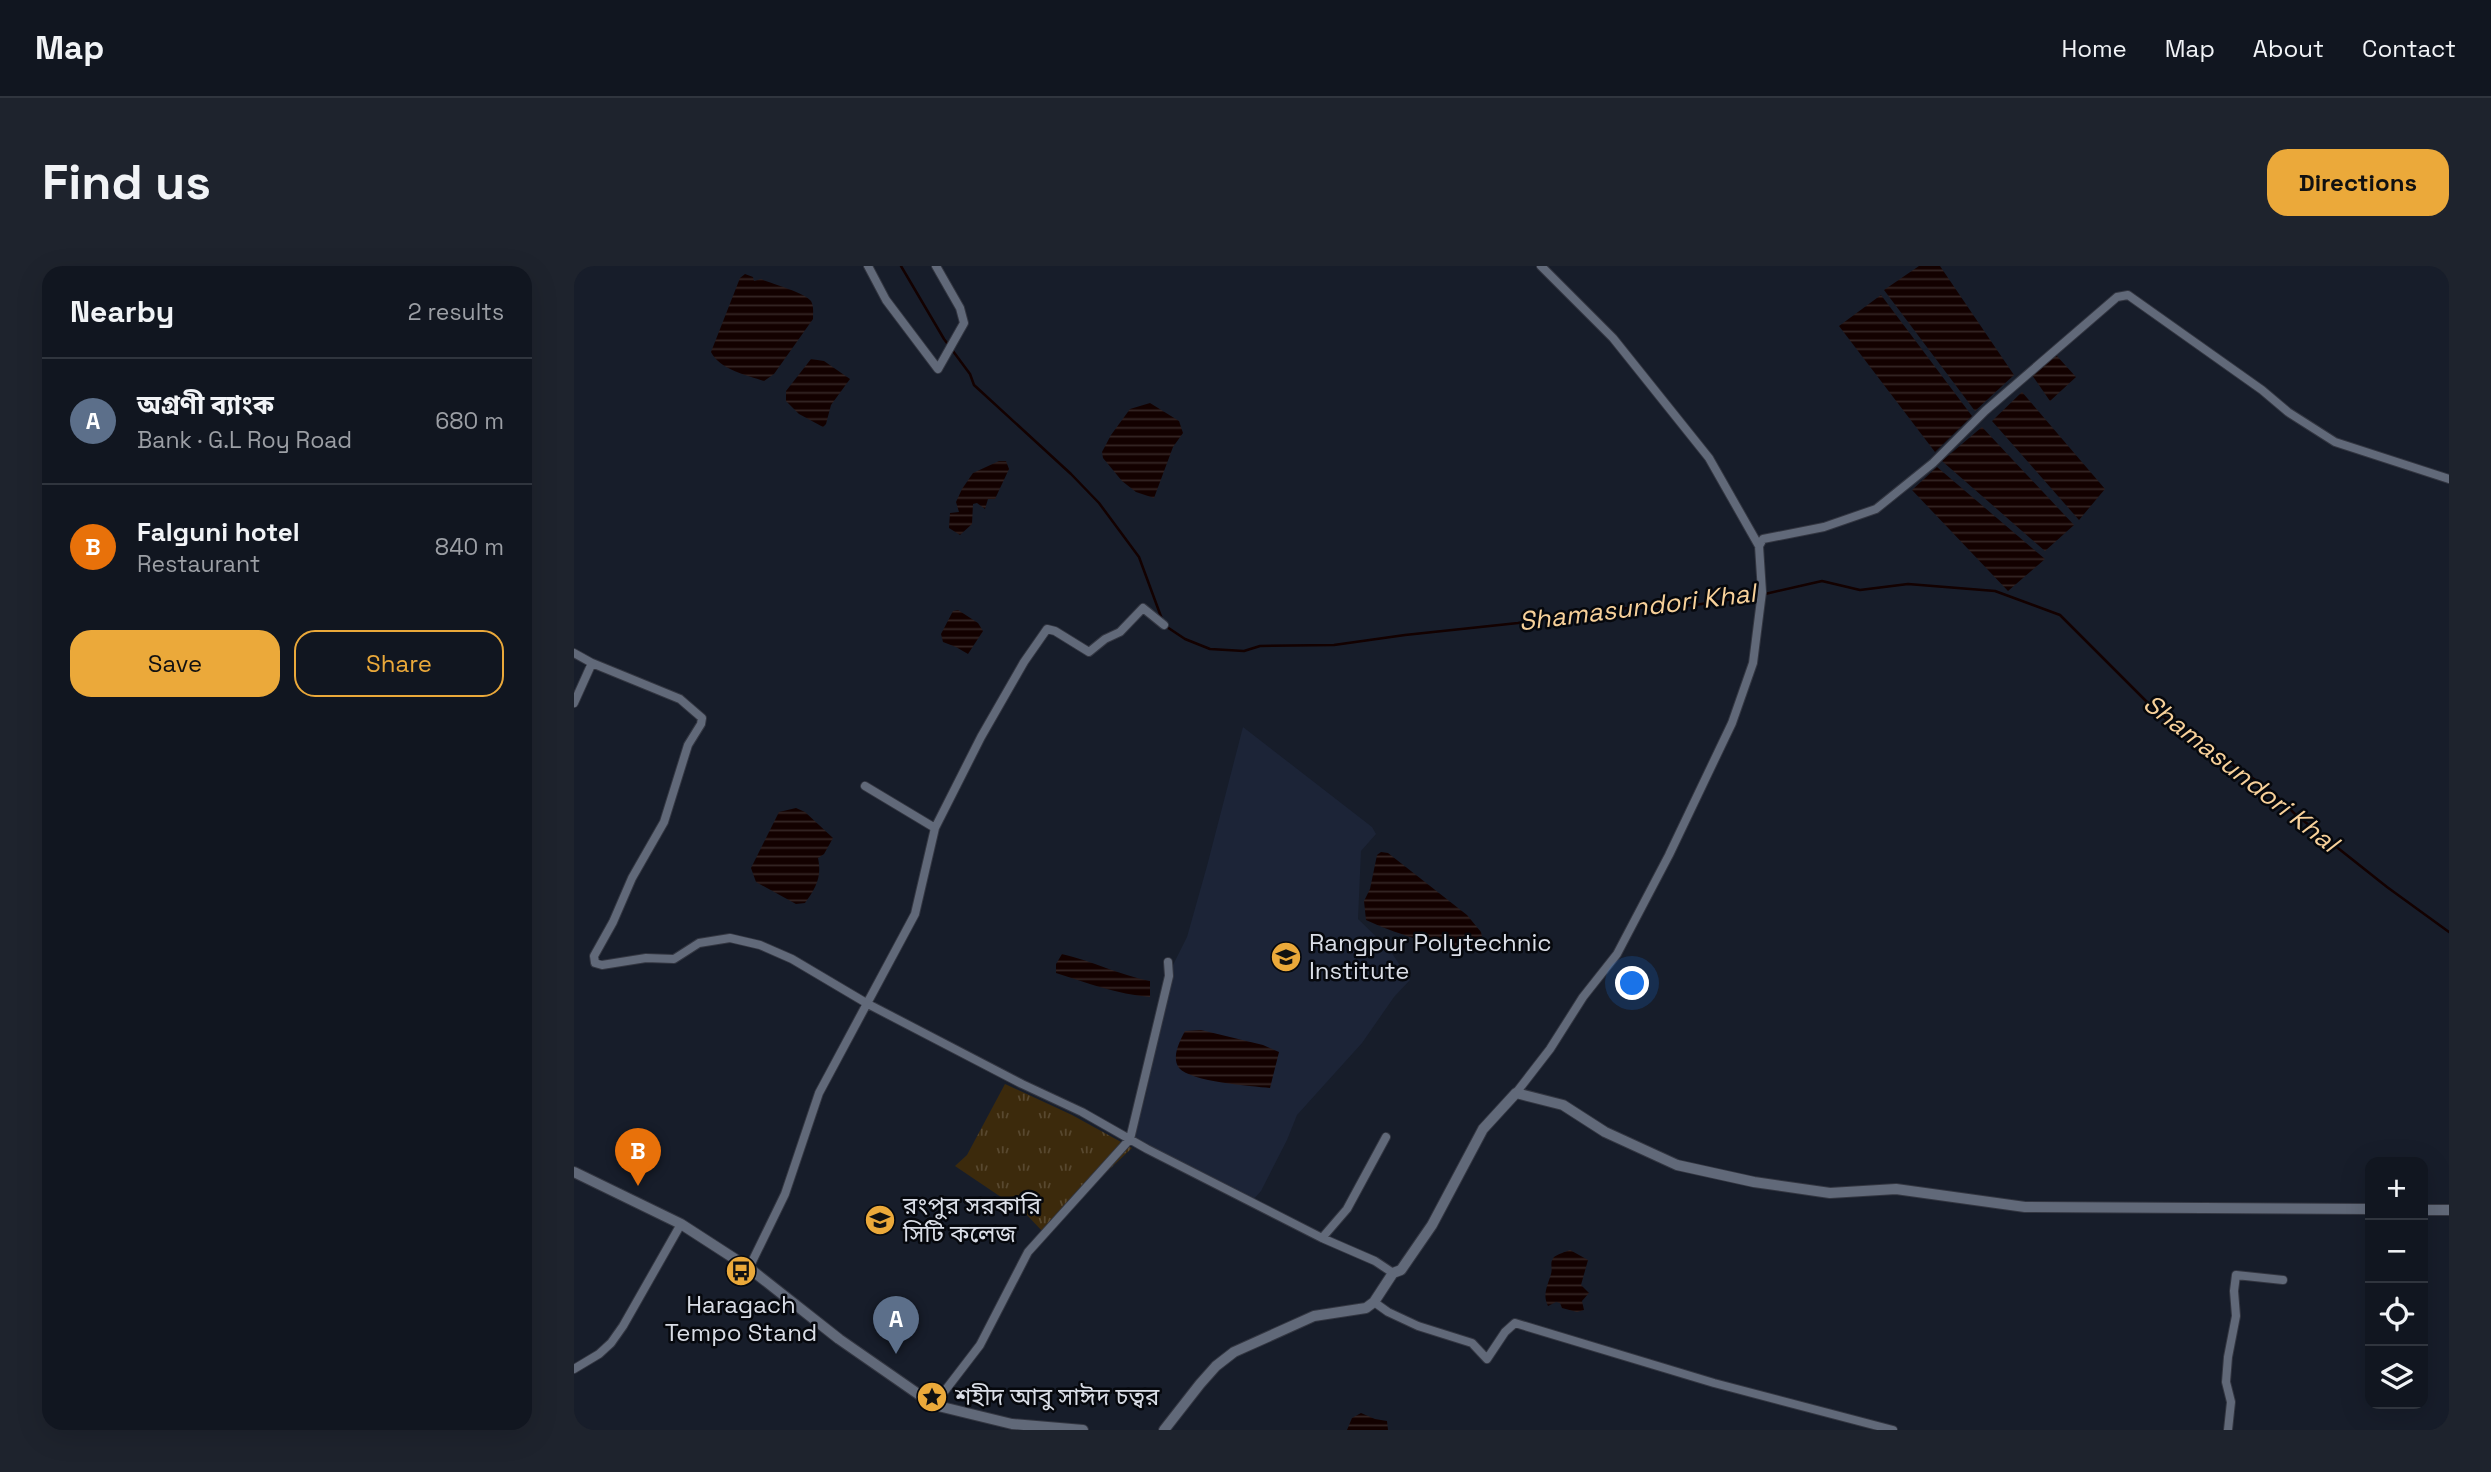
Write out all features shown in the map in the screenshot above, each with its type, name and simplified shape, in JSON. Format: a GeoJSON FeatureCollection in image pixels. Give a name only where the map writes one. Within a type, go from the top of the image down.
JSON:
{"type":"FeatureCollection","features":[{"type":"Feature","properties":{"kind":"main road"},"geometry":{"type":"LineString","coordinates":[[1164,1430],[1208,1375],[1234,1352],[1314,1316],[1366,1308],[1374,1302],[1393,1273],[1401,1270],[1433,1225],[1483,1129],[1516,1093],[1563,1105],[1605,1132],[1677,1165],[1754,1182],[1830,1193],[1896,1189],[2025,1207],[2365,1209]]}},
{"type":"Feature","properties":{"kind":"main road"},"geometry":{"type":"LineString","coordinates":[[574,1172],[681,1224],[750,1268],[839,1339],[934,1405],[1012,1424],[1083,1430]]}},
{"type":"Feature","properties":{"kind":"main road"},"geometry":{"type":"LineString","coordinates":[[2428,1210],[2449,1210]]}},
{"type":"Feature","properties":{"kind":"street"},"geometry":{"type":"LineString","coordinates":[[868,266],[886,300],[938,369],[964,323],[960,308],[936,266]]}},
{"type":"Feature","properties":{"kind":"street"},"geometry":{"type":"LineString","coordinates":[[1516,1093],[1550,1049],[1583,997],[1617,954],[1669,855],[1732,723],[1753,663],[1762,592],[1759,546],[1709,458],[1614,338],[1541,266]]}},
{"type":"Feature","properties":{"kind":"street"},"geometry":{"type":"LineString","coordinates":[[1759,546],[1763,539],[1824,527],[1877,509],[1933,463],[1985,411],[2117,297],[2128,295],[2262,390],[2288,412],[2335,442],[2449,479]]}},
{"type":"Feature","properties":{"kind":"street"},"geometry":{"type":"LineString","coordinates":[[750,1268],[785,1194],[819,1093],[915,914],[935,828],[981,737],[1024,662],[1046,629],[1055,631],[1089,652],[1105,639],[1120,632],[1143,608],[1164,625]]}},
{"type":"Feature","properties":{"kind":"street"},"geometry":{"type":"LineString","coordinates":[[574,653],[681,699],[702,718],[688,745],[664,822],[632,878],[613,922],[594,956],[594,963],[602,965],[646,958],[674,959],[699,943],[730,938],[760,945],[792,959],[868,1004],[1022,1084],[1082,1112],[1322,1238],[1375,1261],[1393,1273]]}},
{"type":"Feature","properties":{"kind":"street"},"geometry":{"type":"LineString","coordinates":[[574,703],[592,663]]}},
{"type":"Feature","properties":{"kind":"street"},"geometry":{"type":"LineString","coordinates":[[865,786],[935,828]]}},
{"type":"Feature","properties":{"kind":"street"},"geometry":{"type":"LineString","coordinates":[[934,1405],[980,1345],[1028,1252],[1130,1139],[1169,975],[1168,962]]}},
{"type":"Feature","properties":{"kind":"street"},"geometry":{"type":"LineString","coordinates":[[1322,1238],[1347,1209],[1386,1137]]}},
{"type":"Feature","properties":{"kind":"street"},"geometry":{"type":"LineString","coordinates":[[574,1369],[599,1354],[617,1335],[681,1224]]}},
{"type":"Feature","properties":{"kind":"street"},"geometry":{"type":"LineString","coordinates":[[2228,1430],[2231,1402],[2226,1382],[2235,1316],[2235,1275],[2283,1280]]}},
{"type":"Feature","properties":{"kind":"street"},"geometry":{"type":"LineString","coordinates":[[1374,1302],[1418,1326],[1472,1343],[1487,1359],[1505,1332],[1515,1323],[1714,1383],[1893,1430]]}},
{"type":"Feature","properties":{"kind":"shaded area"},"geometry":{"type":"Polygon","coordinates":[[[1919,266],[1940,266],[2014,375],[1975,411],[1884,290],[1919,266]]]}},
{"type":"Feature","properties":{"kind":"shaded area"},"geometry":{"type":"Polygon","coordinates":[[[745,274],[753,277],[754,281],[761,279],[802,294],[813,305],[813,319],[774,374],[764,381],[727,368],[711,352],[740,278],[745,274]]]}},
{"type":"Feature","properties":{"kind":"shaded area"},"geometry":{"type":"Polygon","coordinates":[[[1881,295],[1972,416],[1935,452],[1839,326],[1881,295]]]}},
{"type":"Feature","properties":{"kind":"shaded area"},"geometry":{"type":"Polygon","coordinates":[[[2056,355],[2076,377],[2050,401],[2032,375],[2056,355]]]}},
{"type":"Feature","properties":{"kind":"shaded area"},"geometry":{"type":"Polygon","coordinates":[[[811,359],[824,361],[850,379],[831,405],[823,427],[799,414],[786,401],[786,391],[811,359]]]}},
{"type":"Feature","properties":{"kind":"shaded area"},"geometry":{"type":"Polygon","coordinates":[[[2022,392],[2105,489],[2079,520],[1992,421],[2022,392]]]}},
{"type":"Feature","properties":{"kind":"shaded area"},"geometry":{"type":"Polygon","coordinates":[[[1150,403],[1179,421],[1183,433],[1173,447],[1154,498],[1136,492],[1122,481],[1103,458],[1102,452],[1130,409],[1150,403]]]}},
{"type":"Feature","properties":{"kind":"shaded area"},"geometry":{"type":"Polygon","coordinates":[[[1982,427],[2074,525],[2045,551],[1942,461],[1982,427]]]}},
{"type":"Feature","properties":{"kind":"shaded area"},"geometry":{"type":"Polygon","coordinates":[[[999,461],[1006,461],[1009,469],[995,499],[988,499],[985,509],[977,503],[973,504],[972,524],[960,535],[949,528],[950,513],[959,512],[956,502],[962,489],[973,473],[999,461]]]}},
{"type":"Feature","properties":{"kind":"shaded area"},"geometry":{"type":"Polygon","coordinates":[[[1937,467],[2045,559],[2008,591],[1912,490],[1937,467]]]}},
{"type":"Feature","properties":{"kind":"shaded area"},"geometry":{"type":"Polygon","coordinates":[[[958,610],[978,623],[983,631],[968,654],[943,642],[941,634],[953,611],[958,610]]]}},
{"type":"Feature","properties":{"kind":"shaded area","name":"Rangpur Polytechnic Institute"},"geometry":{"type":"Polygon","coordinates":[[[1243,727],[1372,827],[1376,834],[1361,851],[1358,919],[1389,949],[1410,980],[1394,997],[1362,1043],[1297,1115],[1261,1191],[1253,1200],[1129,1135],[1145,1099],[1173,965],[1187,937],[1243,727]]]}},
{"type":"Feature","properties":{"kind":"shaded area"},"geometry":{"type":"Polygon","coordinates":[[[796,808],[805,812],[833,838],[824,854],[818,858],[819,877],[812,892],[805,903],[796,904],[756,882],[751,868],[779,812],[796,808]]]}},
{"type":"Feature","properties":{"kind":"shaded area"},"geometry":{"type":"Polygon","coordinates":[[[1381,852],[1388,853],[1467,915],[1481,932],[1483,942],[1478,948],[1438,945],[1366,920],[1364,901],[1370,889],[1377,855],[1381,852]]]}},
{"type":"Feature","properties":{"kind":"shaded area"},"geometry":{"type":"Polygon","coordinates":[[[1062,954],[1150,981],[1150,997],[1114,991],[1056,973],[1056,964],[1062,954]]]}},
{"type":"Feature","properties":{"kind":"shaded area"},"geometry":{"type":"Polygon","coordinates":[[[1201,1030],[1263,1045],[1279,1052],[1270,1088],[1208,1080],[1179,1068],[1176,1054],[1185,1031],[1201,1030]]]}},
{"type":"Feature","properties":{"kind":"shaded area"},"geometry":{"type":"Polygon","coordinates":[[[1570,1250],[1588,1260],[1581,1285],[1589,1293],[1582,1301],[1584,1310],[1577,1312],[1562,1308],[1560,1303],[1556,1302],[1548,1306],[1546,1297],[1554,1257],[1570,1250]]]}},
{"type":"Feature","properties":{"kind":"shaded area"},"geometry":{"type":"Polygon","coordinates":[[[1361,1413],[1387,1421],[1388,1430],[1347,1430],[1352,1418],[1361,1413]]]}},
{"type":"Feature","properties":{"kind":"green space"},"geometry":{"type":"Polygon","coordinates":[[[1005,1084],[1072,1115],[1132,1148],[1043,1232],[1026,1214],[955,1166],[967,1155],[1005,1084]]]}},
{"type":"Feature","properties":{"kind":"waterway","name":"Shamasundori Khal"},"geometry":{"type":"LineString","coordinates":[[901,266],[944,339],[970,374],[974,385],[1099,503],[1139,557],[1163,622]]}},
{"type":"Feature","properties":{"kind":"waterway","name":"Shamasundori Khal"},"geometry":{"type":"LineString","coordinates":[[1765,594],[1822,581],[1860,590],[1908,584],[1995,591],[2060,615],[2158,713],[2270,790],[2295,814],[2387,887],[2449,932]]}},
{"type":"Feature","properties":{"kind":"waterway","name":"Shamasundori Khal"},"geometry":{"type":"LineString","coordinates":[[1167,627],[1185,639],[1210,649],[1244,651],[1260,646],[1334,645],[1518,623],[1569,614],[1695,605],[1759,595]]}},
{"type":"Feature","properties":{"kind":"place","name":"Rangpur Polytechnic Institute"},"geometry":{"type":"Point","coordinates":[1286,957]}},
{"type":"Feature","properties":{"kind":"place","name":"Falguni hotel"},"geometry":{"type":"Point","coordinates":[638,1186]}},
{"type":"Feature","properties":{"kind":"place","name":"রংপুর সরকারি সিটি কলেজ"},"geometry":{"type":"Point","coordinates":[880,1220]}},
{"type":"Feature","properties":{"kind":"place","name":"Haragach Tempo Stand"},"geometry":{"type":"Point","coordinates":[741,1271]}},
{"type":"Feature","properties":{"kind":"place","name":"অগ্রণী ব্যাংক"},"geometry":{"type":"Point","coordinates":[896,1354]}},
{"type":"Feature","properties":{"kind":"place","name":"শহীদ আবু সাঈদ চত্বর"},"geometry":{"type":"Point","coordinates":[932,1397]}}]}
